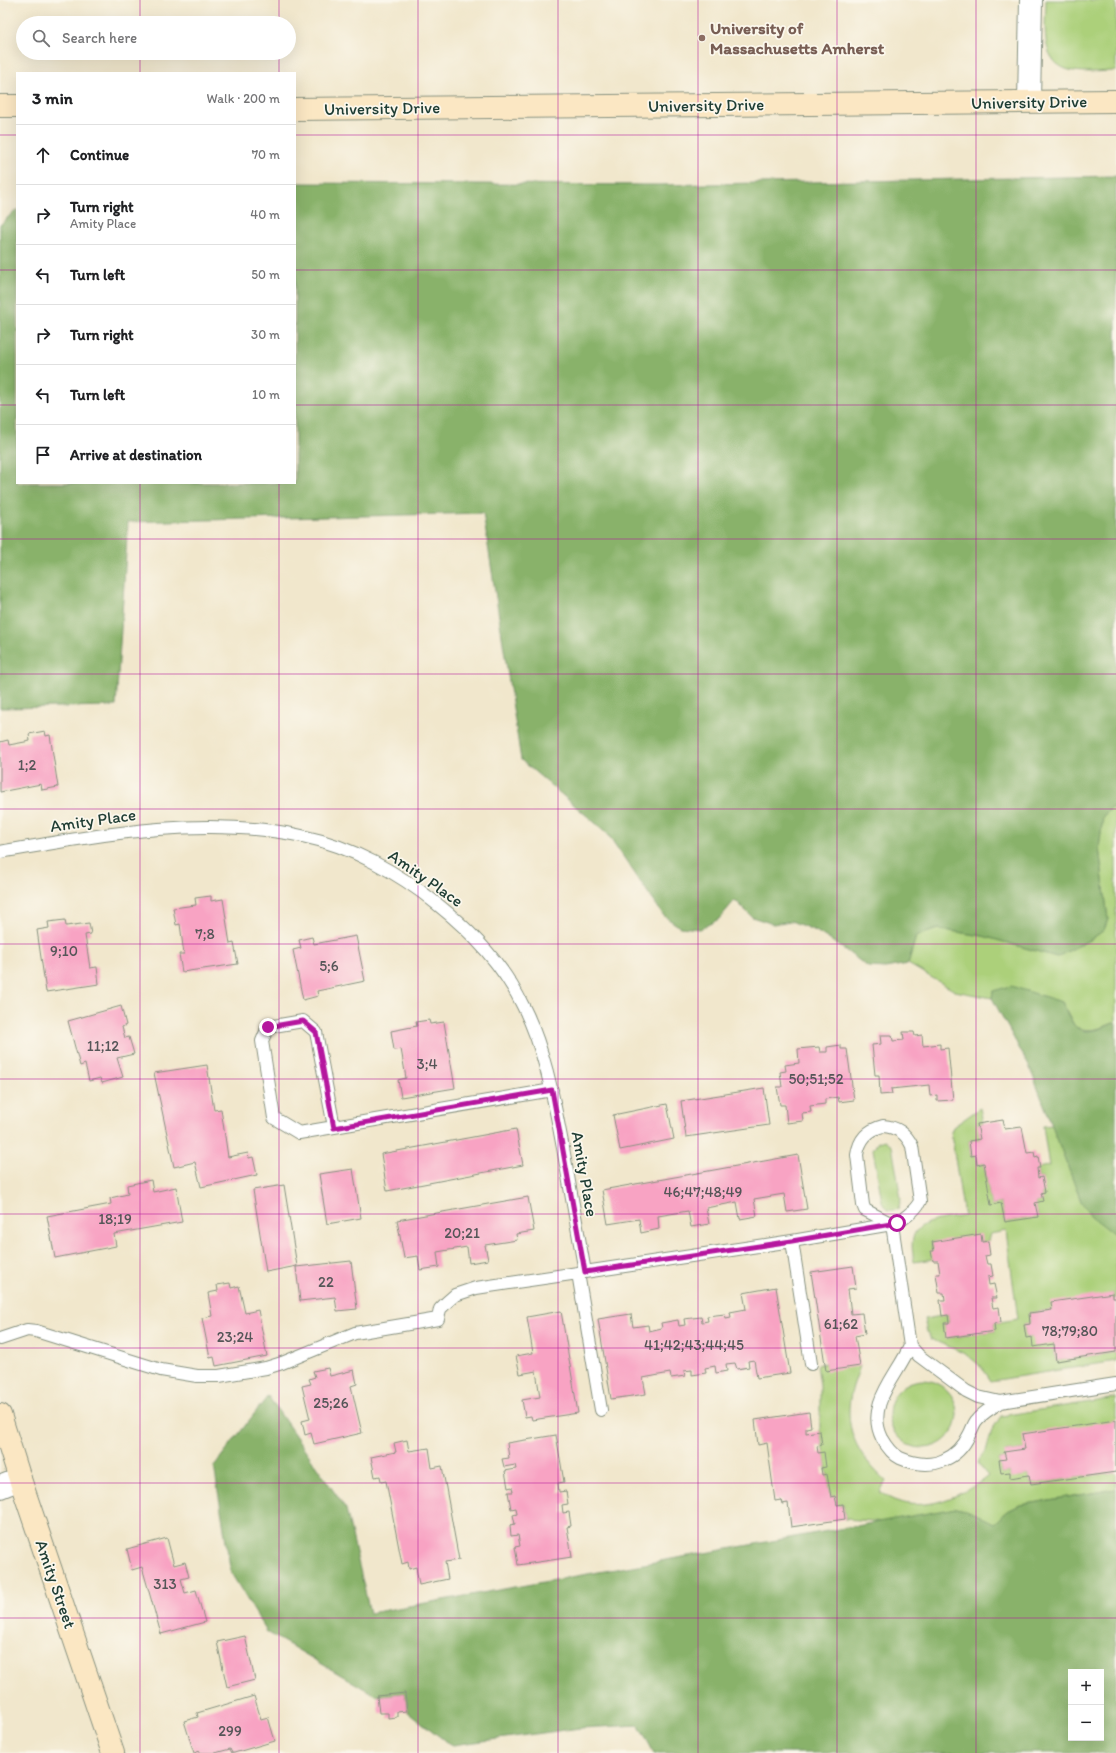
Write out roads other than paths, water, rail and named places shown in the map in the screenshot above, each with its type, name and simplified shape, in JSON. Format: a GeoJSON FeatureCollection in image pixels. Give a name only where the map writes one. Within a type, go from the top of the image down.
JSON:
{"type":"FeatureCollection","features":[{"type":"Feature","properties":{"kind":"main road","name":"University Drive"},"geometry":{"type":"LineString","coordinates":[[296,109],[1116,101]]}},
{"type":"Feature","properties":{"kind":"main road"},"geometry":{"type":"LineString","coordinates":[[0,106],[16,106]]}},
{"type":"Feature","properties":{"kind":"main road","name":"Amity Street"},"geometry":{"type":"LineString","coordinates":[[0,1415],[20,1479],[113,1753]]}},
{"type":"Feature","properties":{"kind":"street"},"geometry":{"type":"LineString","coordinates":[[1029,101],[1031,0]]}},
{"type":"Feature","properties":{"kind":"street"},"geometry":{"type":"LineString","coordinates":[[0,1487],[20,1479]]}},
{"type":"Feature","properties":{"kind":"lane","name":"Amity Place"},"geometry":{"type":"LineString","coordinates":[[0,852],[113,834],[190,827],[235,828],[303,836],[356,854],[390,870],[422,892],[458,920],[485,950],[508,980],[524,1006],[536,1038],[552,1090],[582,1273],[601,1410]]}},
{"type":"Feature","properties":{"kind":"lane"},"geometry":{"type":"LineString","coordinates":[[334,1128],[316,1032],[303,1021],[268,1027],[262,1041],[274,1118],[299,1133],[334,1128],[552,1090]]}},
{"type":"Feature","properties":{"kind":"lane"},"geometry":{"type":"LineString","coordinates":[[0,1339],[27,1330],[36,1331],[161,1370],[197,1376],[220,1376],[266,1368],[282,1363],[355,1333],[438,1319],[440,1310],[447,1302],[455,1296],[476,1288],[792,1241],[892,1224],[900,1221],[918,1205],[920,1201],[912,1146],[909,1139],[896,1129],[882,1126],[875,1128],[865,1135],[858,1147],[857,1155],[863,1205],[865,1210],[892,1224]]}},
{"type":"Feature","properties":{"kind":"lane"},"geometry":{"type":"LineString","coordinates":[[892,1224],[910,1346],[918,1356],[978,1397],[1000,1402],[1116,1384]]}},
{"type":"Feature","properties":{"kind":"lane"},"geometry":{"type":"LineString","coordinates":[[792,1241],[811,1364]]}},
{"type":"Feature","properties":{"kind":"lane"},"geometry":{"type":"LineString","coordinates":[[910,1346],[905,1358],[881,1398],[877,1414],[878,1430],[886,1445],[897,1457],[912,1463],[928,1465],[944,1460],[961,1449],[975,1422],[1000,1402]]}},
{"type":"Feature","properties":{"kind":"place","name":"University of Massachusetts Amherst"},"geometry":{"type":"Point","coordinates":[702,38]}}]}
